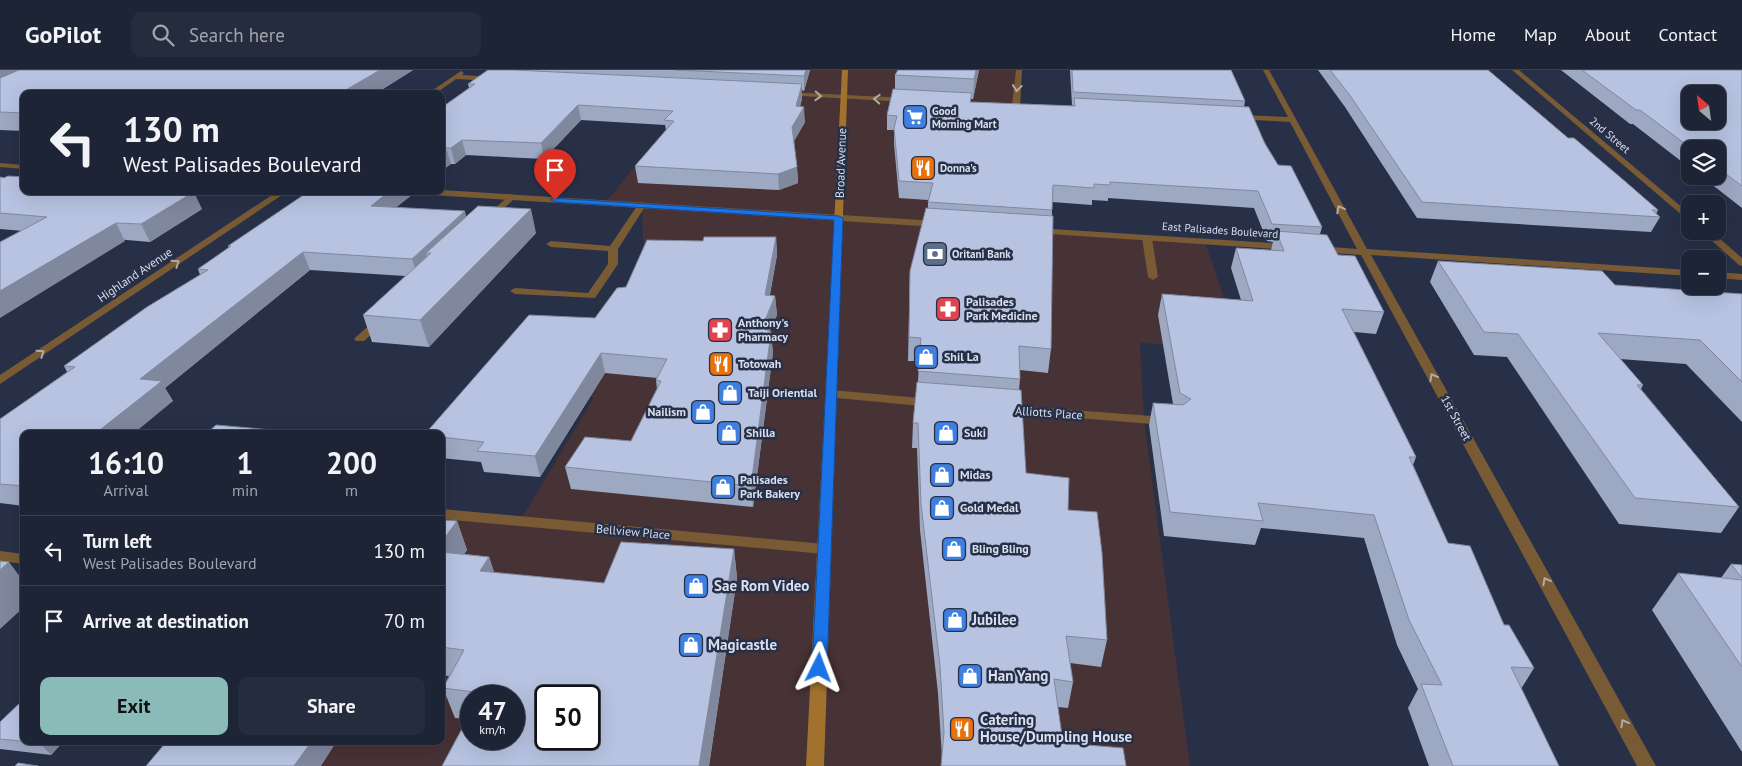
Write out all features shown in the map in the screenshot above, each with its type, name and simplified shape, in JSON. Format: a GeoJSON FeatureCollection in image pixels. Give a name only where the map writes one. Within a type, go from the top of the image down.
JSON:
{"type":"FeatureCollection","features":[{"type":"Feature","properties":{"kind":"main road","name":"Broad Avenue"},"geometry":{"type":"LineString","coordinates":[[815,766],[845,70]]}},
{"type":"Feature","properties":{"kind":"street"},"geometry":{"type":"LineString","coordinates":[[436,90],[465,70]]}},
{"type":"Feature","properties":{"kind":"street"},"geometry":{"type":"LineString","coordinates":[[1016,106],[1019,70]]}},
{"type":"Feature","properties":{"kind":"street","name":"1st Street"},"geometry":{"type":"LineString","coordinates":[[1266,70],[1647,766]]}},
{"type":"Feature","properties":{"kind":"street","name":"2nd Street"},"geometry":{"type":"LineString","coordinates":[[1515,70],[1681,211]]}},
{"type":"Feature","properties":{"kind":"street"},"geometry":{"type":"LineString","coordinates":[[454,77],[502,79]]}},
{"type":"Feature","properties":{"kind":"street"},"geometry":{"type":"LineString","coordinates":[[778,94],[911,100]]}},
{"type":"Feature","properties":{"kind":"street"},"geometry":{"type":"LineString","coordinates":[[1006,105],[1025,106]]}},
{"type":"Feature","properties":{"kind":"street"},"geometry":{"type":"LineString","coordinates":[[1233,117],[1293,120]]}},
{"type":"Feature","properties":{"kind":"street"},"geometry":{"type":"LineString","coordinates":[[0,165],[20,167]]}},
{"type":"Feature","properties":{"kind":"street"},"geometry":{"type":"LineString","coordinates":[[445,193],[947,225]]}},
{"type":"Feature","properties":{"kind":"street","name":"Highland Avenue"},"geometry":{"type":"LineString","coordinates":[[0,380],[278,195]]}},
{"type":"Feature","properties":{"kind":"street"},"geometry":{"type":"LineString","coordinates":[[482,224],[511,197]]}},
{"type":"Feature","properties":{"kind":"street"},"geometry":{"type":"LineString","coordinates":[[515,291],[591,296],[612,264],[613,249],[642,206]]}},
{"type":"Feature","properties":{"kind":"street","name":"East Palisades Boulevard"},"geometry":{"type":"LineString","coordinates":[[1026,230],[1681,272]]}},
{"type":"Feature","properties":{"kind":"street"},"geometry":{"type":"LineString","coordinates":[[1147,238],[1153,277]]}},
{"type":"Feature","properties":{"kind":"street"},"geometry":{"type":"LineString","coordinates":[[1715,240],[1742,263]]}},
{"type":"Feature","properties":{"kind":"street"},"geometry":{"type":"LineString","coordinates":[[551,244],[613,249]]}},
{"type":"Feature","properties":{"kind":"street"},"geometry":{"type":"LineString","coordinates":[[1726,276],[1742,277]]}},
{"type":"Feature","properties":{"kind":"street"},"geometry":{"type":"LineString","coordinates":[[360,339],[389,312]]}},
{"type":"Feature","properties":{"kind":"street"},"geometry":{"type":"LineString","coordinates":[[831,394],[939,404]]}},
{"type":"Feature","properties":{"kind":"street","name":"Alliotts Place"},"geometry":{"type":"LineString","coordinates":[[989,408],[1178,422]]}},
{"type":"Feature","properties":{"kind":"street","name":"Bellview Place"},"geometry":{"type":"LineString","coordinates":[[445,514],[824,549]]}},
{"type":"Feature","properties":{"kind":"street"},"geometry":{"type":"LineString","coordinates":[[0,556],[20,558]]}},
{"type":"Feature","properties":{"kind":"shaded area"},"geometry":{"type":"Polygon","coordinates":[[[651,70],[1019,70],[1016,106],[1046,231],[1205,242],[1241,349],[1140,343],[1144,419],[1190,766],[181,766],[197,745],[445,745],[445,514],[520,521],[594,397],[491,388],[592,332],[628,304],[644,266],[642,206],[605,203],[662,133],[703,90],[651,70]]]}},
{"type":"Feature","properties":{"kind":"building"},"geometry":{"type":"Polygon","coordinates":[[[19,70],[380,70],[346,90],[20,90],[20,113],[0,112],[0,78],[19,70]]]}},
{"type":"Feature","properties":{"kind":"building"},"geometry":{"type":"Polygon","coordinates":[[[488,70],[514,70],[802,84],[796,106],[804,107],[792,127],[797,167],[778,174],[635,166],[674,121],[664,120],[673,111],[578,105],[541,143],[462,140],[451,148],[445,149],[445,105],[475,84],[468,84],[488,70]]]}},
{"type":"Feature","properties":{"kind":"building"},"geometry":{"type":"Polygon","coordinates":[[[675,70],[806,70],[804,76],[675,70]]]}},
{"type":"Feature","properties":{"kind":"building"},"geometry":{"type":"Polygon","coordinates":[[[898,70],[976,70],[974,79],[895,75],[898,70]]]}},
{"type":"Feature","properties":{"kind":"building"},"geometry":{"type":"Polygon","coordinates":[[[1072,70],[1231,70],[1245,101],[1073,92],[1072,70]]]}},
{"type":"Feature","properties":{"kind":"building"},"geometry":{"type":"Polygon","coordinates":[[[1330,70],[1488,70],[1568,138],[1574,138],[1627,183],[1658,210],[1652,210],[1660,217],[1422,202],[1349,94],[1330,70]]]}},
{"type":"Feature","properties":{"kind":"building"},"geometry":{"type":"Polygon","coordinates":[[[1582,70],[1742,70],[1742,186],[1726,174],[1726,140],[1681,141],[1640,110],[1636,110],[1582,70]]]}},
{"type":"Feature","properties":{"kind":"building"},"geometry":{"type":"Polygon","coordinates":[[[893,89],[972,93],[970,102],[1075,106],[1074,98],[1249,107],[1265,144],[1278,165],[1291,166],[1322,227],[1272,224],[1258,191],[1110,182],[1110,185],[1094,184],[1094,188],[1053,185],[1052,210],[928,202],[933,183],[899,181],[894,128],[897,116],[887,115],[893,89]]]}},
{"type":"Feature","properties":{"kind":"building"},"geometry":{"type":"Polygon","coordinates":[[[8,176],[20,177],[20,195],[189,195],[141,224],[116,223],[0,291],[0,242],[47,217],[0,213],[0,177],[8,176]]]}},
{"type":"Feature","properties":{"kind":"building"},"geometry":{"type":"Polygon","coordinates":[[[304,195],[385,195],[371,206],[465,211],[412,259],[303,252],[140,379],[162,381],[100,430],[20,430],[20,486],[0,484],[0,419],[75,367],[64,366],[147,307],[208,270],[198,269],[231,246],[228,246],[304,195]]]}},
{"type":"Feature","properties":{"kind":"building"},"geometry":{"type":"Polygon","coordinates":[[[478,206],[531,209],[420,320],[363,315],[431,253],[426,253],[478,206]]]}},
{"type":"Feature","properties":{"kind":"building"},"geometry":{"type":"Polygon","coordinates":[[[926,208],[1053,216],[1051,349],[1019,346],[1020,379],[918,371],[921,338],[909,337],[910,271],[926,208]]]}},
{"type":"Feature","properties":{"kind":"building"},"geometry":{"type":"Polygon","coordinates":[[[1276,231],[1327,235],[1338,255],[1355,256],[1384,312],[1342,309],[1416,457],[1409,457],[1448,543],[1470,546],[1504,625],[1509,625],[1534,668],[1511,667],[1559,766],[1453,766],[1421,684],[1442,685],[1409,620],[1374,515],[1258,503],[1263,521],[1170,512],[1153,403],[1183,405],[1191,399],[1180,393],[1162,294],[1253,301],[1236,248],[1284,251],[1276,231]]]}},
{"type":"Feature","properties":{"kind":"building"},"geometry":{"type":"Polygon","coordinates":[[[704,237],[776,237],[765,295],[775,296],[762,328],[771,332],[751,486],[565,467],[585,437],[631,441],[661,381],[656,380],[667,359],[601,353],[535,456],[477,451],[484,442],[445,437],[445,430],[428,430],[529,315],[595,318],[617,288],[626,287],[647,240],[703,241],[704,237]]]}},
{"type":"Feature","properties":{"kind":"building"},"geometry":{"type":"Polygon","coordinates":[[[1438,261],[1602,271],[1615,285],[1681,290],[1681,295],[1742,294],[1742,382],[1700,340],[1598,333],[1643,385],[1637,385],[1739,507],[1635,498],[1518,334],[1484,332],[1438,261]]]}},
{"type":"Feature","properties":{"kind":"building"},"geometry":{"type":"Polygon","coordinates":[[[917,382],[1021,390],[1026,473],[1069,478],[1068,510],[1097,512],[1102,553],[1107,640],[1066,636],[1073,682],[1054,679],[1063,743],[1123,748],[1126,766],[941,766],[944,732],[940,666],[921,504],[918,423],[913,423],[917,382]]]}},
{"type":"Feature","properties":{"kind":"building"},"geometry":{"type":"Polygon","coordinates":[[[216,425],[272,430],[210,430],[216,425]]]}},
{"type":"Feature","properties":{"kind":"building"},"geometry":{"type":"Polygon","coordinates":[[[445,520],[457,521],[445,538],[445,520]]]}},
{"type":"Feature","properties":{"kind":"building"},"geometry":{"type":"Polygon","coordinates":[[[621,542],[734,549],[699,766],[442,766],[460,732],[460,750],[525,750],[525,685],[460,685],[460,690],[445,688],[445,684],[464,650],[445,648],[445,552],[489,557],[480,571],[604,583],[621,542]]]}},
{"type":"Feature","properties":{"kind":"building"},"geometry":{"type":"Polygon","coordinates":[[[0,561],[9,562],[0,570],[0,561]]]}},
{"type":"Feature","properties":{"kind":"building"},"geometry":{"type":"Polygon","coordinates":[[[1731,564],[1742,565],[1742,578],[1731,564]]]}},
{"type":"Feature","properties":{"kind":"building"},"geometry":{"type":"Polygon","coordinates":[[[1678,573],[1742,580],[1742,667],[1678,573]]]}},
{"type":"Feature","properties":{"kind":"building"},"geometry":{"type":"Polygon","coordinates":[[[20,703],[20,741],[0,739],[0,722],[20,703]]]}},
{"type":"Feature","properties":{"kind":"building"},"geometry":{"type":"Polygon","coordinates":[[[164,745],[309,745],[294,766],[146,766],[164,745]]]}},
{"type":"Feature","properties":{"kind":"building"},"geometry":{"type":"Polygon","coordinates":[[[18,763],[38,766],[15,766],[18,763]]]}},
{"type":"Feature","properties":{"kind":"place","name":"Good Morning Mart"},"geometry":{"type":"Point","coordinates":[915,117]}},
{"type":"Feature","properties":{"kind":"place","name":"Donna's"},"geometry":{"type":"Point","coordinates":[923,168]}},
{"type":"Feature","properties":{"kind":"place","name":"Oritani Bank"},"geometry":{"type":"Point","coordinates":[935,254]}},
{"type":"Feature","properties":{"kind":"place","name":"Palisades Park Medicine"},"geometry":{"type":"Point","coordinates":[948,309]}},
{"type":"Feature","properties":{"kind":"place","name":"Anthony's Pharmacy"},"geometry":{"type":"Point","coordinates":[720,330]}},
{"type":"Feature","properties":{"kind":"place","name":"Shil La"},"geometry":{"type":"Point","coordinates":[926,357]}},
{"type":"Feature","properties":{"kind":"place","name":"Totowah"},"geometry":{"type":"Point","coordinates":[721,364]}},
{"type":"Feature","properties":{"kind":"place","name":"Taiji Oriential"},"geometry":{"type":"Point","coordinates":[730,393]}},
{"type":"Feature","properties":{"kind":"place","name":"Nailism"},"geometry":{"type":"Point","coordinates":[703,412]}},
{"type":"Feature","properties":{"kind":"place","name":"Shilla"},"geometry":{"type":"Point","coordinates":[729,433]}},
{"type":"Feature","properties":{"kind":"place","name":"Suki"},"geometry":{"type":"Point","coordinates":[946,433]}},
{"type":"Feature","properties":{"kind":"place","name":"Midas"},"geometry":{"type":"Point","coordinates":[942,475]}},
{"type":"Feature","properties":{"kind":"place","name":"Palisades Park Bakery"},"geometry":{"type":"Point","coordinates":[723,487]}},
{"type":"Feature","properties":{"kind":"place","name":"Gold Medal"},"geometry":{"type":"Point","coordinates":[942,508]}},
{"type":"Feature","properties":{"kind":"place","name":"Bling Bling"},"geometry":{"type":"Point","coordinates":[954,549]}},
{"type":"Feature","properties":{"kind":"place","name":"Sae Rom Video"},"geometry":{"type":"Point","coordinates":[696,586]}},
{"type":"Feature","properties":{"kind":"place","name":"Jubilee"},"geometry":{"type":"Point","coordinates":[955,620]}},
{"type":"Feature","properties":{"kind":"place","name":"Magicastle"},"geometry":{"type":"Point","coordinates":[691,645]}},
{"type":"Feature","properties":{"kind":"place","name":"Han Yang"},"geometry":{"type":"Point","coordinates":[970,676]}},
{"type":"Feature","properties":{"kind":"place","name":"Catering House/Dumpling House"},"geometry":{"type":"Point","coordinates":[962,729]}},
{"type":"Feature","properties":{"kind":"route"},"geometry":{"type":"LineString","coordinates":[[555,200],[839,218],[819,668]]}}]}
